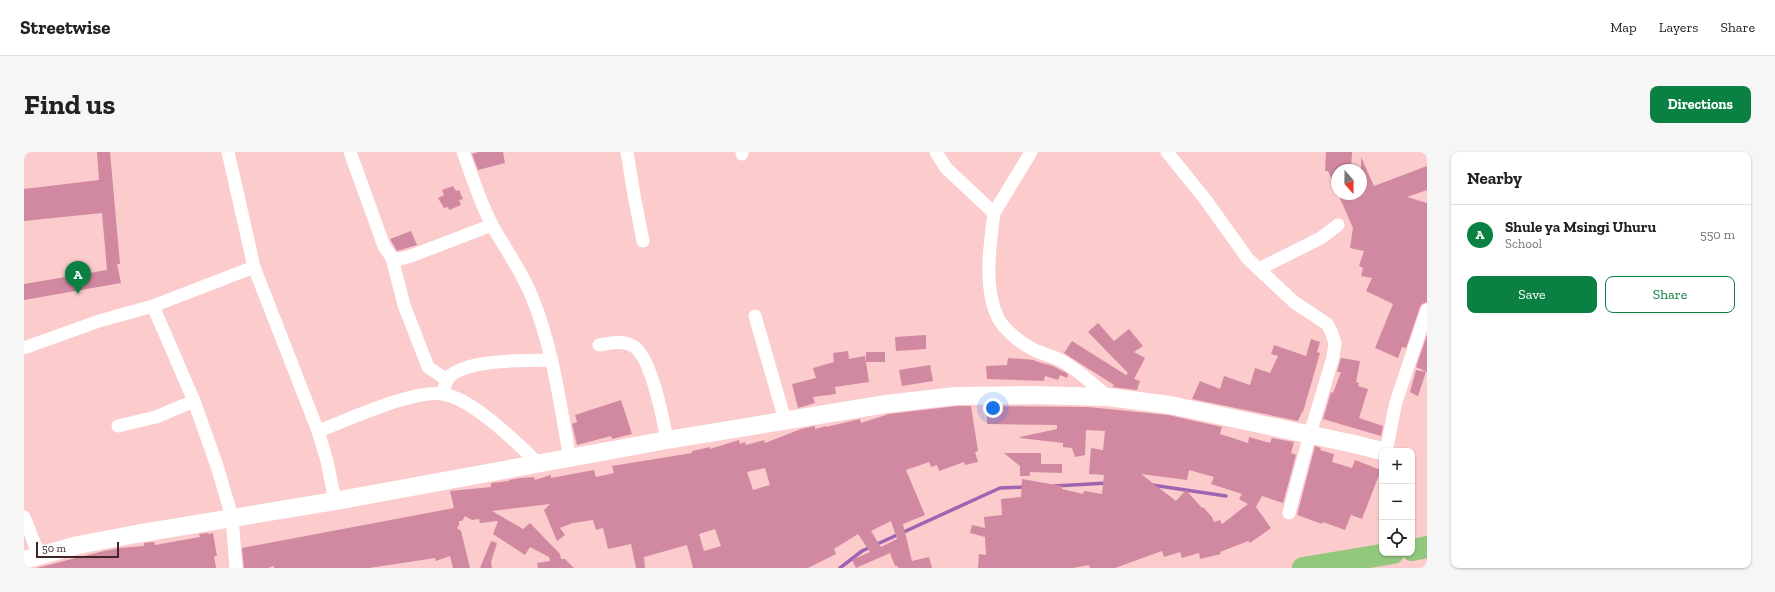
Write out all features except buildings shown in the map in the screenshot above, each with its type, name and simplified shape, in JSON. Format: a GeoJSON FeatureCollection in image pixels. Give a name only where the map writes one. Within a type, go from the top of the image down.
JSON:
{"type":"FeatureCollection","features":[{"type":"Feature","properties":{"kind":"highway"},"geometry":{"type":"LineString","coordinates":[[1415,549],[1427,547]]}},
{"type":"Feature","properties":{"kind":"highway"},"geometry":{"type":"LineString","coordinates":[[1303,568],[1379,555]]}},
{"type":"Feature","properties":{"kind":"main road"},"geometry":{"type":"LineString","coordinates":[[31,557],[78,545],[232,517],[335,501],[668,440],[886,404],[956,396],[1031,395],[1108,397],[1170,405],[1310,434],[1379,450]]}},
{"type":"Feature","properties":{"kind":"street"},"geometry":{"type":"LineString","coordinates":[[228,152],[254,267],[318,431],[327,461],[335,501]]}},
{"type":"Feature","properties":{"kind":"street"},"geometry":{"type":"LineString","coordinates":[[350,152],[384,246],[392,258],[404,305],[428,367],[447,380]]}},
{"type":"Feature","properties":{"kind":"street"},"geometry":{"type":"LineString","coordinates":[[463,152],[492,225],[528,286],[544,330],[552,360],[570,459]]}},
{"type":"Feature","properties":{"kind":"street"},"geometry":{"type":"LineString","coordinates":[[627,152],[643,241]]}},
{"type":"Feature","properties":{"kind":"street"},"geometry":{"type":"LineString","coordinates":[[936,152],[946,168],[994,213]]}},
{"type":"Feature","properties":{"kind":"street"},"geometry":{"type":"LineString","coordinates":[[1031,152],[994,213],[990,251],[990,287],[994,306],[999,319],[1004,326],[1024,344],[1066,364],[1108,397]]}},
{"type":"Feature","properties":{"kind":"street"},"geometry":{"type":"LineString","coordinates":[[1167,152],[1205,199],[1248,259],[1294,302],[1327,324],[1334,337],[1335,343],[1333,357],[1310,434],[1289,513]]}},
{"type":"Feature","properties":{"kind":"street"},"geometry":{"type":"LineString","coordinates":[[392,258],[400,259],[411,256],[492,225]]}},
{"type":"Feature","properties":{"kind":"street"},"geometry":{"type":"LineString","coordinates":[[1258,269],[1321,238],[1338,225]]}},
{"type":"Feature","properties":{"kind":"street"},"geometry":{"type":"LineString","coordinates":[[24,348],[99,321],[153,306],[254,267]]}},
{"type":"Feature","properties":{"kind":"street"},"geometry":{"type":"LineString","coordinates":[[153,306],[194,401],[232,517],[236,568]]}},
{"type":"Feature","properties":{"kind":"street"},"geometry":{"type":"LineString","coordinates":[[1387,448],[1396,402],[1427,310]]}},
{"type":"Feature","properties":{"kind":"street"},"geometry":{"type":"LineString","coordinates":[[755,316],[785,420]]}},
{"type":"Feature","properties":{"kind":"street"},"geometry":{"type":"LineString","coordinates":[[599,345],[624,343],[633,346],[640,352],[652,380],[668,440]]}},
{"type":"Feature","properties":{"kind":"street"},"geometry":{"type":"LineString","coordinates":[[442,394],[447,380],[452,373],[481,365],[502,362],[552,360]]}},
{"type":"Feature","properties":{"kind":"street"},"geometry":{"type":"LineString","coordinates":[[318,431],[406,399],[425,395],[442,394],[452,396],[485,417],[539,464]]}},
{"type":"Feature","properties":{"kind":"street"},"geometry":{"type":"LineString","coordinates":[[118,426],[156,417],[194,401]]}},
{"type":"Feature","properties":{"kind":"street"},"geometry":{"type":"LineString","coordinates":[[24,518],[31,557]]}},
{"type":"Feature","properties":{"kind":"waterway"},"geometry":{"type":"LineString","coordinates":[[1054,486],[1108,483]]}},
{"type":"Feature","properties":{"kind":"waterway"},"geometry":{"type":"LineString","coordinates":[[1152,485],[1226,496]]}},
{"type":"Feature","properties":{"kind":"waterway"},"geometry":{"type":"LineString","coordinates":[[840,568],[862,551],[1000,488],[1026,487]]}},
{"type":"Feature","properties":{"kind":"place","name":"Shule ya Msingi Uhuru"},"geometry":{"type":"Point","coordinates":[78,294]}}]}
